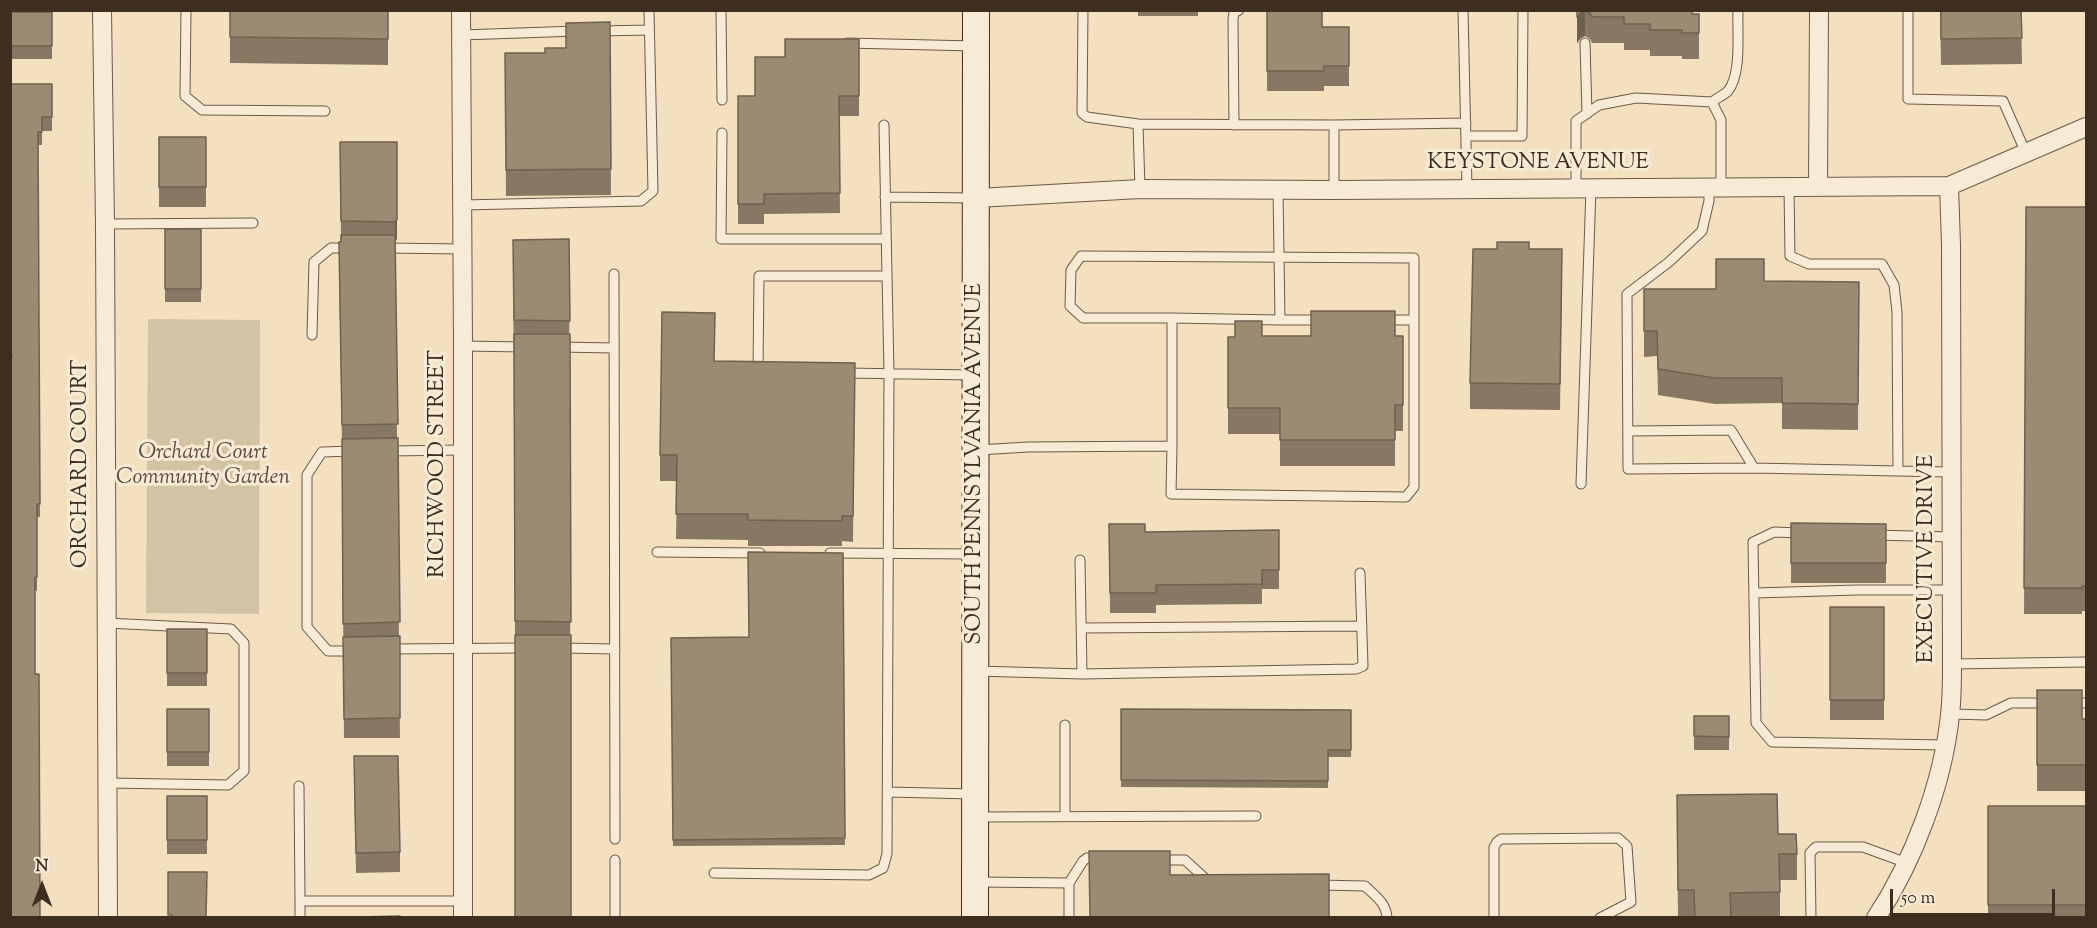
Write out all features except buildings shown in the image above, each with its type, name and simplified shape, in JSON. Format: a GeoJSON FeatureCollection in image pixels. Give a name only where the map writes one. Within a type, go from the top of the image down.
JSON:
{"type":"FeatureCollection","features":[{"type":"Feature","properties":{"kind":"main road","name":"SOUTH PENNSYLVANIA AVENUE"},"geometry":{"type":"LineString","coordinates":[[975,918],[976,10]]}},
{"type":"Feature","properties":{"kind":"street","name":"ORCHARD COURT"},"geometry":{"type":"LineString","coordinates":[[102,10],[108,918]]}},
{"type":"Feature","properties":{"kind":"street","name":"RICHWOOD STREET"},"geometry":{"type":"LineString","coordinates":[[461,10],[464,346],[463,909]]}},
{"type":"Feature","properties":{"kind":"street"},"geometry":{"type":"LineString","coordinates":[[1818,187],[1819,10]]}},
{"type":"Feature","properties":{"kind":"street","name":"KEYSTONE AVENUE"},"geometry":{"type":"LineString","coordinates":[[977,198],[1140,189],[1949,186],[2086,127]]}},
{"type":"Feature","properties":{"kind":"street","name":"EXECUTIVE DRIVE"},"geometry":{"type":"LineString","coordinates":[[1876,918],[1907,863],[1930,804],[1946,745],[1951,714],[1952,472],[1949,186]]}},
{"type":"Feature","properties":{"kind":"lane"},"geometry":{"type":"LineString","coordinates":[[186,10],[185,96],[202,110],[325,111]]}},
{"type":"Feature","properties":{"kind":"lane"},"geometry":{"type":"LineString","coordinates":[[462,205],[641,201],[653,190],[649,10]]}},
{"type":"Feature","properties":{"kind":"lane"},"geometry":{"type":"LineString","coordinates":[[721,10],[722,100]]}},
{"type":"Feature","properties":{"kind":"lane"},"geometry":{"type":"LineString","coordinates":[[1083,10],[1082,113],[1087,117],[1138,124],[1466,123]]}},
{"type":"Feature","properties":{"kind":"lane"},"geometry":{"type":"LineString","coordinates":[[1234,125],[1233,19],[1234,13],[1239,10]]}},
{"type":"Feature","properties":{"kind":"lane"},"geometry":{"type":"LineString","coordinates":[[1463,10],[1467,188]]}},
{"type":"Feature","properties":{"kind":"lane"},"geometry":{"type":"LineString","coordinates":[[1466,136],[1522,136],[1523,10]]}},
{"type":"Feature","properties":{"kind":"lane"},"geometry":{"type":"LineString","coordinates":[[1581,484],[1583,188],[1576,121],[1599,105],[1636,98],[1712,102],[1726,93],[1736,72],[1738,10]]}},
{"type":"Feature","properties":{"kind":"lane"},"geometry":{"type":"LineString","coordinates":[[1908,10],[1908,99],[2003,101],[2026,153]]}},
{"type":"Feature","properties":{"kind":"lane"},"geometry":{"type":"LineString","coordinates":[[461,35],[649,30]]}},
{"type":"Feature","properties":{"kind":"lane"},"geometry":{"type":"LineString","coordinates":[[834,42],[976,46]]}},
{"type":"Feature","properties":{"kind":"lane"},"geometry":{"type":"LineString","coordinates":[[1585,43],[1587,114]]}},
{"type":"Feature","properties":{"kind":"lane"},"geometry":{"type":"LineString","coordinates":[[1712,102],[1721,120],[1715,188],[1709,201],[1702,231],[1669,262],[1627,294],[1628,469],[1754,468],[1952,472]]}},
{"type":"Feature","properties":{"kind":"lane"},"geometry":{"type":"LineString","coordinates":[[1138,124],[1140,189]]}},
{"type":"Feature","properties":{"kind":"lane"},"geometry":{"type":"LineString","coordinates":[[714,873],[868,875],[883,868],[887,854],[889,373],[884,125]]}},
{"type":"Feature","properties":{"kind":"lane"},"geometry":{"type":"LineString","coordinates":[[1334,125],[1334,190]]}},
{"type":"Feature","properties":{"kind":"lane"},"geometry":{"type":"LineString","coordinates":[[722,134],[721,239],[886,239]]}},
{"type":"Feature","properties":{"kind":"lane"},"geometry":{"type":"LineString","coordinates":[[1789,188],[1790,256],[1809,264],[1882,264],[1894,285],[1897,312],[1898,471]]}},
{"type":"Feature","properties":{"kind":"lane"},"geometry":{"type":"LineString","coordinates":[[1278,189],[1280,320]]}},
{"type":"Feature","properties":{"kind":"lane"},"geometry":{"type":"LineString","coordinates":[[885,197],[977,198]]}},
{"type":"Feature","properties":{"kind":"lane"},"geometry":{"type":"LineString","coordinates":[[105,224],[253,223]]}},
{"type":"Feature","properties":{"kind":"lane"},"geometry":{"type":"LineString","coordinates":[[312,335],[314,262],[331,248],[354,248]]}},
{"type":"Feature","properties":{"kind":"lane"},"geometry":{"type":"LineString","coordinates":[[378,248],[463,249]]}},
{"type":"Feature","properties":{"kind":"lane"},"geometry":{"type":"LineString","coordinates":[[1172,318],[1171,494],[1406,496],[1414,487],[1414,258],[1081,256],[1071,270],[1070,306],[1083,318],[1172,318],[1335,320]]}},
{"type":"Feature","properties":{"kind":"lane"},"geometry":{"type":"LineString","coordinates":[[614,274],[615,839]]}},
{"type":"Feature","properties":{"kind":"lane"},"geometry":{"type":"LineString","coordinates":[[768,372],[757,371],[759,276],[886,276]]}},
{"type":"Feature","properties":{"kind":"lane"},"geometry":{"type":"LineString","coordinates":[[1368,320],[1413,321]]}},
{"type":"Feature","properties":{"kind":"lane"},"geometry":{"type":"LineString","coordinates":[[464,346],[535,347]]}},
{"type":"Feature","properties":{"kind":"lane"},"geometry":{"type":"LineString","coordinates":[[546,347],[614,348]]}},
{"type":"Feature","properties":{"kind":"lane"},"geometry":{"type":"LineString","coordinates":[[834,372],[976,375]]}},
{"type":"Feature","properties":{"kind":"lane"},"geometry":{"type":"LineString","coordinates":[[1628,431],[1731,430],[1754,468]]}},
{"type":"Feature","properties":{"kind":"lane"},"geometry":{"type":"LineString","coordinates":[[976,450],[1028,447],[1172,446]]}},
{"type":"Feature","properties":{"kind":"lane"},"geometry":{"type":"LineString","coordinates":[[379,451],[464,450]]}},
{"type":"Feature","properties":{"kind":"lane"},"geometry":{"type":"LineString","coordinates":[[361,650],[328,651],[307,627],[307,475],[322,452],[368,451]]}},
{"type":"Feature","properties":{"kind":"lane"},"geometry":{"type":"LineString","coordinates":[[1809,533],[1774,532],[1753,542],[1756,723],[1772,742],[1946,745]]}},
{"type":"Feature","properties":{"kind":"lane"},"geometry":{"type":"LineString","coordinates":[[1869,535],[1951,537]]}},
{"type":"Feature","properties":{"kind":"lane"},"geometry":{"type":"LineString","coordinates":[[657,552],[772,553]]}},
{"type":"Feature","properties":{"kind":"lane"},"geometry":{"type":"LineString","coordinates":[[819,553],[974,554]]}},
{"type":"Feature","properties":{"kind":"lane"},"geometry":{"type":"LineString","coordinates":[[1080,560],[1082,674]]}},
{"type":"Feature","properties":{"kind":"lane"},"geometry":{"type":"LineString","coordinates":[[976,671],[1082,674],[1356,669],[1363,666],[1360,573]]}},
{"type":"Feature","properties":{"kind":"lane"},"geometry":{"type":"LineString","coordinates":[[1755,593],[1952,590]]}},
{"type":"Feature","properties":{"kind":"lane"},"geometry":{"type":"LineString","coordinates":[[106,623],[231,629],[244,643],[244,771],[228,785],[108,783]]}},
{"type":"Feature","properties":{"kind":"lane"},"geometry":{"type":"LineString","coordinates":[[1081,628],[1362,626]]}},
{"type":"Feature","properties":{"kind":"lane"},"geometry":{"type":"LineString","coordinates":[[383,650],[463,647],[535,648]]}},
{"type":"Feature","properties":{"kind":"lane"},"geometry":{"type":"LineString","coordinates":[[546,648],[615,649]]}},
{"type":"Feature","properties":{"kind":"lane"},"geometry":{"type":"LineString","coordinates":[[1952,664],[2086,662]]}},
{"type":"Feature","properties":{"kind":"lane"},"geometry":{"type":"LineString","coordinates":[[1951,714],[1986,715],[2011,703],[2054,703]]}},
{"type":"Feature","properties":{"kind":"lane"},"geometry":{"type":"LineString","coordinates":[[2065,703],[2086,703]]}},
{"type":"Feature","properties":{"kind":"lane"},"geometry":{"type":"LineString","coordinates":[[1065,724],[1065,816]]}},
{"type":"Feature","properties":{"kind":"lane"},"geometry":{"type":"LineString","coordinates":[[299,786],[300,918]]}},
{"type":"Feature","properties":{"kind":"lane"},"geometry":{"type":"LineString","coordinates":[[889,792],[1065,816],[1256,816]]}},
{"type":"Feature","properties":{"kind":"lane"},"geometry":{"type":"LineString","coordinates":[[1494,918],[1494,847],[1501,839],[1618,838],[1627,846],[1631,902],[1600,918]]}},
{"type":"Feature","properties":{"kind":"lane"},"geometry":{"type":"LineString","coordinates":[[1811,918],[1810,853],[1816,847],[1863,847],[1907,863]]}},
{"type":"Feature","properties":{"kind":"lane"},"geometry":{"type":"LineString","coordinates":[[1069,918],[1069,883],[1083,861],[1087,858],[1109,859]]}},
{"type":"Feature","properties":{"kind":"lane"},"geometry":{"type":"LineString","coordinates":[[615,860],[615,918]]}},
{"type":"Feature","properties":{"kind":"lane"},"geometry":{"type":"LineString","coordinates":[[1152,860],[1185,860],[1210,883],[1222,883]]}},
{"type":"Feature","properties":{"kind":"lane"},"geometry":{"type":"LineString","coordinates":[[975,882],[1069,883]]}},
{"type":"Feature","properties":{"kind":"lane"},"geometry":{"type":"LineString","coordinates":[[1305,885],[1365,886],[1382,902],[1387,918]]}},
{"type":"Feature","properties":{"kind":"lane"},"geometry":{"type":"LineString","coordinates":[[300,901],[463,909]]}},
{"type":"Feature","properties":{"kind":"green space","name":"Orchard Court Community Garden"},"geometry":{"type":"Polygon","coordinates":[[[148,319],[260,320],[259,614],[146,613],[148,319]]]}}]}
